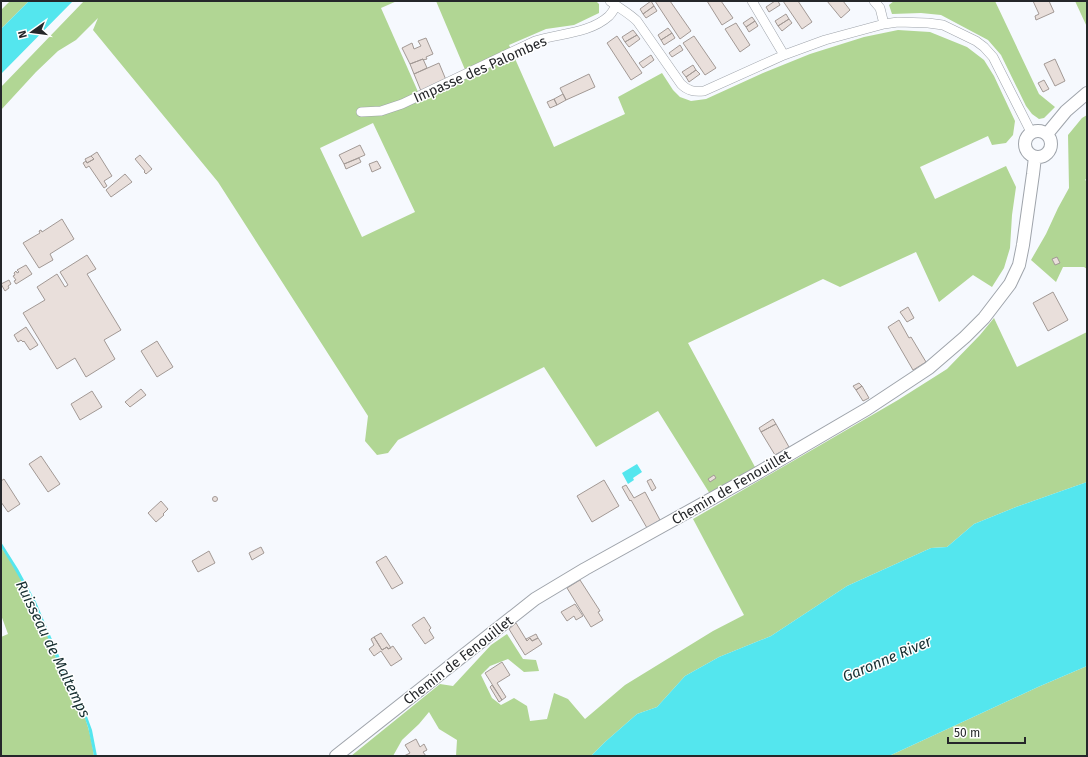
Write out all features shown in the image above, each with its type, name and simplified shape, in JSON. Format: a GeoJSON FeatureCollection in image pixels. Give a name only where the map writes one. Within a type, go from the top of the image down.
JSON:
{"type":"FeatureCollection","features":[{"type":"Feature","properties":{"kind":"street"},"geometry":{"type":"LineString","coordinates":[[752,1],[784,55]]}},
{"type":"Feature","properties":{"kind":"street"},"geometry":{"type":"LineString","coordinates":[[874,1],[880,8],[884,24]]}},
{"type":"Feature","properties":{"kind":"street"},"geometry":{"type":"LineString","coordinates":[[613,3],[629,13],[637,21],[674,76],[687,90],[695,92],[704,91],[784,55],[825,40],[884,24],[898,22],[943,25],[984,47],[993,57],[1031,132]]}},
{"type":"Feature","properties":{"kind":"street","name":"Impasse des Palombes"},"geometry":{"type":"LineString","coordinates":[[360,112],[381,111],[402,104],[535,41],[547,37],[576,32],[600,22],[610,15],[613,3]]}},
{"type":"Feature","properties":{"kind":"street"},"geometry":{"type":"LineString","coordinates":[[1047,134],[1066,111],[1087,93]]}},
{"type":"Feature","properties":{"kind":"street"},"geometry":{"type":"LineString","coordinates":[[1039,130],[1047,134],[1051,143],[1048,152],[1042,156],[1035,157],[1029,154],[1025,149],[1024,143],[1026,136],[1031,132],[1039,130]]}},
{"type":"Feature","properties":{"kind":"street","name":"Chemin de Fenouillet"},"geometry":{"type":"LineString","coordinates":[[336,756],[535,599],[585,569],[756,474],[860,413],[935,363],[984,318],[1010,284],[1019,265],[1023,245],[1035,157]]}},
{"type":"Feature","properties":{"kind":"green space"},"geometry":{"type":"Polygon","coordinates":[[[10,1],[29,1],[1,29],[1,10],[10,1]]]}},
{"type":"Feature","properties":{"kind":"green space"},"geometry":{"type":"Polygon","coordinates":[[[84,1],[397,1],[381,8],[419,94],[466,72],[436,1],[596,1],[599,4],[599,13],[574,25],[546,29],[509,45],[554,147],[625,114],[618,97],[662,73],[673,90],[680,97],[691,101],[706,99],[763,73],[810,54],[864,37],[898,30],[930,32],[967,47],[984,60],[994,76],[1015,121],[1013,135],[1006,143],[992,145],[988,136],[920,167],[935,199],[1006,166],[1016,187],[1012,215],[1010,248],[1004,268],[992,287],[973,275],[939,302],[916,252],[840,287],[823,279],[688,343],[755,467],[710,494],[658,411],[596,447],[544,367],[398,440],[388,453],[377,455],[365,441],[368,416],[218,182],[93,30],[98,18],[76,40],[58,51],[36,72],[1,110],[1,87],[84,1]],[[373,123],[320,148],[362,237],[415,212],[373,123]]]}},
{"type":"Feature","properties":{"kind":"green space"},"geometry":{"type":"Polygon","coordinates":[[[894,1],[995,1],[1039,94],[1055,107],[1044,118],[1039,119],[1032,114],[1026,106],[1001,55],[988,40],[941,15],[921,13],[892,14],[889,5],[894,1]]]}},
{"type":"Feature","properties":{"kind":"green space"},"geometry":{"type":"Polygon","coordinates":[[[1075,1],[1087,1],[1087,27],[1075,1]]]}},
{"type":"Feature","properties":{"kind":"green space"},"geometry":{"type":"Polygon","coordinates":[[[1087,115],[1087,178],[1085,180],[1087,181],[1087,269],[1084,267],[1063,267],[1056,282],[1031,260],[1069,188],[1068,135],[1082,118],[1087,115]]]}},
{"type":"Feature","properties":{"kind":"green space"},"geometry":{"type":"Polygon","coordinates":[[[994,318],[1017,367],[1087,332],[1087,482],[1016,507],[974,524],[947,547],[931,548],[847,586],[771,636],[719,657],[685,676],[657,707],[637,714],[591,756],[456,756],[457,740],[439,729],[429,712],[402,740],[393,756],[351,756],[440,684],[453,686],[491,645],[507,634],[523,659],[536,660],[539,671],[524,672],[508,659],[490,666],[481,675],[492,698],[501,705],[514,698],[527,706],[530,721],[547,719],[554,693],[568,699],[585,719],[625,685],[713,631],[744,615],[693,519],[898,400],[947,369],[980,335],[994,318]]]}},
{"type":"Feature","properties":{"kind":"green space"},"geometry":{"type":"Polygon","coordinates":[[[1,547],[17,572],[31,599],[43,624],[63,674],[82,710],[89,730],[94,756],[1,756],[1,637],[8,634],[1,615],[1,547]]]}},
{"type":"Feature","properties":{"kind":"green space"},"geometry":{"type":"Polygon","coordinates":[[[1087,666],[1087,756],[889,756],[1038,687],[1087,666]]]}},
{"type":"Feature","properties":{"kind":"water"},"geometry":{"type":"Polygon","coordinates":[[[29,1],[73,1],[1,74],[1,29],[29,1]]]}},
{"type":"Feature","properties":{"kind":"water"},"geometry":{"type":"Polygon","coordinates":[[[637,464],[642,472],[633,478],[634,480],[628,484],[622,473],[637,464]]]}},
{"type":"Feature","properties":{"kind":"water","name":"Garonne River"},"geometry":{"type":"Polygon","coordinates":[[[1087,482],[1087,666],[889,756],[591,756],[637,714],[657,707],[685,676],[719,657],[771,636],[847,586],[931,548],[947,547],[974,524],[1016,507],[1087,482]]]}},
{"type":"Feature","properties":{"kind":"water","name":"Ruisseau de Maltemps"},"geometry":{"type":"Polygon","coordinates":[[[1,542],[36,602],[71,684],[85,711],[92,730],[97,756],[94,756],[88,727],[83,713],[62,673],[31,598],[1,547],[1,542]]]}},
{"type":"Feature","properties":{"kind":"building"},"geometry":{"type":"Polygon","coordinates":[[[651,1],[654,6],[643,14],[640,9],[651,1]]]}},
{"type":"Feature","properties":{"kind":"building"},"geometry":{"type":"Polygon","coordinates":[[[655,1],[670,1],[691,31],[680,39],[655,1]]]}},
{"type":"Feature","properties":{"kind":"building"},"geometry":{"type":"Polygon","coordinates":[[[707,1],[721,1],[733,18],[722,25],[707,1]]]}},
{"type":"Feature","properties":{"kind":"building"},"geometry":{"type":"Polygon","coordinates":[[[775,1],[778,1],[780,5],[769,12],[766,7],[775,1]]]}},
{"type":"Feature","properties":{"kind":"building"},"geometry":{"type":"Polygon","coordinates":[[[783,1],[798,1],[812,22],[802,29],[783,1]]]}},
{"type":"Feature","properties":{"kind":"building"},"geometry":{"type":"Polygon","coordinates":[[[827,1],[843,1],[850,10],[841,18],[827,1]]]}},
{"type":"Feature","properties":{"kind":"building"},"geometry":{"type":"Polygon","coordinates":[[[1033,1],[1049,1],[1054,12],[1036,20],[1035,16],[1039,14],[1033,1]]]}},
{"type":"Feature","properties":{"kind":"building"},"geometry":{"type":"Polygon","coordinates":[[[654,6],[657,11],[646,18],[643,14],[654,6]]]}},
{"type":"Feature","properties":{"kind":"building"},"geometry":{"type":"Polygon","coordinates":[[[786,14],[789,19],[778,26],[775,21],[786,14]]]}},
{"type":"Feature","properties":{"kind":"building"},"geometry":{"type":"Polygon","coordinates":[[[752,17],[755,21],[746,27],[743,23],[752,17]]]}},
{"type":"Feature","properties":{"kind":"building"},"geometry":{"type":"Polygon","coordinates":[[[789,19],[792,23],[782,31],[778,26],[789,19]]]}},
{"type":"Feature","properties":{"kind":"building"},"geometry":{"type":"Polygon","coordinates":[[[755,21],[758,26],[749,32],[746,27],[755,21]]]}},
{"type":"Feature","properties":{"kind":"building"},"geometry":{"type":"Polygon","coordinates":[[[736,23],[750,45],[740,52],[725,29],[736,23]]]}},
{"type":"Feature","properties":{"kind":"building"},"geometry":{"type":"Polygon","coordinates":[[[668,28],[672,33],[661,40],[658,35],[668,28]]]}},
{"type":"Feature","properties":{"kind":"building"},"geometry":{"type":"Polygon","coordinates":[[[633,30],[637,35],[625,42],[622,37],[633,30]]]}},
{"type":"Feature","properties":{"kind":"building"},"geometry":{"type":"Polygon","coordinates":[[[672,33],[675,38],[664,45],[661,40],[672,33]]]}},
{"type":"Feature","properties":{"kind":"building"},"geometry":{"type":"Polygon","coordinates":[[[637,35],[640,39],[629,47],[625,42],[637,35]]]}},
{"type":"Feature","properties":{"kind":"building"},"geometry":{"type":"Polygon","coordinates":[[[617,36],[642,73],[631,80],[607,43],[617,36]]]}},
{"type":"Feature","properties":{"kind":"building"},"geometry":{"type":"Polygon","coordinates":[[[694,36],[716,68],[705,75],[683,43],[694,36]]]}},
{"type":"Feature","properties":{"kind":"building"},"geometry":{"type":"Polygon","coordinates":[[[426,38],[433,54],[426,57],[427,59],[410,64],[402,48],[412,43],[414,49],[421,46],[418,41],[426,38]]]}},
{"type":"Feature","properties":{"kind":"building"},"geometry":{"type":"Polygon","coordinates":[[[680,45],[683,50],[672,57],[669,53],[680,45]]]}},
{"type":"Feature","properties":{"kind":"building"},"geometry":{"type":"Polygon","coordinates":[[[651,55],[654,60],[643,68],[639,63],[651,55]]]}},
{"type":"Feature","properties":{"kind":"building"},"geometry":{"type":"Polygon","coordinates":[[[423,59],[427,68],[414,74],[410,64],[423,59]]]}},
{"type":"Feature","properties":{"kind":"building"},"geometry":{"type":"Polygon","coordinates":[[[1055,59],[1065,81],[1055,86],[1044,64],[1055,59]]]}},
{"type":"Feature","properties":{"kind":"building"},"geometry":{"type":"Polygon","coordinates":[[[439,63],[446,80],[421,91],[414,74],[439,63]]]}},
{"type":"Feature","properties":{"kind":"building"},"geometry":{"type":"Polygon","coordinates":[[[693,65],[696,70],[686,77],[682,72],[693,65]]]}},
{"type":"Feature","properties":{"kind":"building"},"geometry":{"type":"Polygon","coordinates":[[[696,70],[700,74],[689,82],[686,77],[696,70]]]}},
{"type":"Feature","properties":{"kind":"building"},"geometry":{"type":"Polygon","coordinates":[[[589,74],[595,87],[566,100],[560,88],[589,74]]]}},
{"type":"Feature","properties":{"kind":"building"},"geometry":{"type":"Polygon","coordinates":[[[1044,80],[1049,89],[1043,92],[1038,83],[1044,80]]]}},
{"type":"Feature","properties":{"kind":"building"},"geometry":{"type":"Polygon","coordinates":[[[563,94],[566,100],[557,105],[554,99],[563,94]]]}},
{"type":"Feature","properties":{"kind":"building"},"geometry":{"type":"Polygon","coordinates":[[[554,99],[557,105],[550,108],[547,102],[554,99]]]}},
{"type":"Feature","properties":{"kind":"building"},"geometry":{"type":"Polygon","coordinates":[[[360,145],[365,155],[344,164],[339,155],[360,145]]]}},
{"type":"Feature","properties":{"kind":"building"},"geometry":{"type":"Polygon","coordinates":[[[97,152],[112,176],[104,181],[107,186],[104,188],[89,166],[86,168],[83,163],[86,161],[87,163],[94,159],[91,156],[97,152]]]}},
{"type":"Feature","properties":{"kind":"building"},"geometry":{"type":"Polygon","coordinates":[[[140,155],[152,169],[146,174],[135,159],[140,155]]]}},
{"type":"Feature","properties":{"kind":"building"},"geometry":{"type":"Polygon","coordinates":[[[91,156],[94,159],[87,163],[85,159],[91,156]]]}},
{"type":"Feature","properties":{"kind":"building"},"geometry":{"type":"Polygon","coordinates":[[[359,158],[361,162],[346,169],[344,164],[359,158]]]}},
{"type":"Feature","properties":{"kind":"building"},"geometry":{"type":"Polygon","coordinates":[[[377,161],[381,168],[372,172],[369,164],[377,161]]]}},
{"type":"Feature","properties":{"kind":"building"},"geometry":{"type":"Polygon","coordinates":[[[125,174],[132,182],[111,197],[106,190],[125,174]]]}},
{"type":"Feature","properties":{"kind":"building"},"geometry":{"type":"Polygon","coordinates":[[[62,219],[74,239],[50,254],[53,260],[39,268],[23,243],[40,233],[39,231],[41,230],[42,232],[62,219]]]}},
{"type":"Feature","properties":{"kind":"building"},"geometry":{"type":"Polygon","coordinates":[[[87,255],[96,269],[87,274],[121,330],[104,340],[115,359],[86,377],[75,358],[57,369],[23,313],[45,300],[37,287],[57,274],[65,287],[68,285],[60,272],[87,255]]]}},
{"type":"Feature","properties":{"kind":"building"},"geometry":{"type":"Polygon","coordinates":[[[1057,257],[1060,263],[1055,265],[1052,259],[1057,257]]]}},
{"type":"Feature","properties":{"kind":"building"},"geometry":{"type":"Polygon","coordinates":[[[26,265],[32,274],[16,284],[14,281],[16,280],[13,276],[15,275],[14,273],[16,271],[17,273],[19,272],[17,270],[26,265]]]}},
{"type":"Feature","properties":{"kind":"building"},"geometry":{"type":"Polygon","coordinates":[[[9,280],[11,284],[5,291],[1,284],[9,280]]]}},
{"type":"Feature","properties":{"kind":"building"},"geometry":{"type":"Polygon","coordinates":[[[1053,292],[1068,320],[1048,331],[1033,303],[1053,292]]]}},
{"type":"Feature","properties":{"kind":"building"},"geometry":{"type":"Polygon","coordinates":[[[908,307],[914,318],[907,322],[900,312],[908,307]]]}},
{"type":"Feature","properties":{"kind":"building"},"geometry":{"type":"Polygon","coordinates":[[[899,320],[909,338],[911,337],[926,362],[913,370],[888,327],[899,320]]]}},
{"type":"Feature","properties":{"kind":"building"},"geometry":{"type":"Polygon","coordinates":[[[26,327],[38,345],[30,350],[24,341],[23,342],[21,340],[18,342],[14,335],[26,327]]]}},
{"type":"Feature","properties":{"kind":"building"},"geometry":{"type":"Polygon","coordinates":[[[157,341],[173,367],[157,377],[141,351],[157,341]]]}},
{"type":"Feature","properties":{"kind":"building"},"geometry":{"type":"Polygon","coordinates":[[[859,383],[862,386],[856,390],[853,386],[859,383]]]}},
{"type":"Feature","properties":{"kind":"building"},"geometry":{"type":"Polygon","coordinates":[[[862,386],[869,398],[863,401],[856,390],[862,386]]]}},
{"type":"Feature","properties":{"kind":"building"},"geometry":{"type":"Polygon","coordinates":[[[141,389],[146,395],[130,407],[125,402],[141,389]]]}},
{"type":"Feature","properties":{"kind":"building"},"geometry":{"type":"Polygon","coordinates":[[[92,391],[102,407],[80,420],[71,404],[92,391]]]}},
{"type":"Feature","properties":{"kind":"building"},"geometry":{"type":"Polygon","coordinates":[[[773,419],[776,424],[761,432],[759,428],[773,419]]]}},
{"type":"Feature","properties":{"kind":"building"},"geometry":{"type":"Polygon","coordinates":[[[776,424],[789,447],[775,455],[761,432],[776,424]]]}},
{"type":"Feature","properties":{"kind":"building"},"geometry":{"type":"Polygon","coordinates":[[[41,456],[60,484],[48,492],[29,464],[41,456]]]}},
{"type":"Feature","properties":{"kind":"building"},"geometry":{"type":"Polygon","coordinates":[[[714,475],[716,478],[710,482],[708,479],[714,475]]]}},
{"type":"Feature","properties":{"kind":"building"},"geometry":{"type":"Polygon","coordinates":[[[4,479],[20,504],[8,512],[1,502],[1,481],[4,479]]]}},
{"type":"Feature","properties":{"kind":"building"},"geometry":{"type":"Polygon","coordinates":[[[651,479],[656,488],[652,491],[647,481],[651,479]]]}},
{"type":"Feature","properties":{"kind":"building"},"geometry":{"type":"Polygon","coordinates":[[[604,480],[619,506],[592,522],[577,496],[604,480]]]}},
{"type":"Feature","properties":{"kind":"building"},"geometry":{"type":"Polygon","coordinates":[[[626,485],[634,498],[645,492],[660,520],[647,528],[622,487],[626,485]]]}},
{"type":"Feature","properties":{"kind":"building"},"geometry":{"type":"Polygon","coordinates":[[[215,496],[218,499],[215,502],[212,499],[215,496]]]}},
{"type":"Feature","properties":{"kind":"building"},"geometry":{"type":"Polygon","coordinates":[[[161,501],[168,509],[156,522],[148,513],[161,501]]]}},
{"type":"Feature","properties":{"kind":"building"},"geometry":{"type":"Polygon","coordinates":[[[261,547],[264,553],[252,560],[249,553],[261,547]]]}},
{"type":"Feature","properties":{"kind":"building"},"geometry":{"type":"Polygon","coordinates":[[[209,551],[215,563],[198,572],[192,561],[209,551]]]}},
{"type":"Feature","properties":{"kind":"building"},"geometry":{"type":"Polygon","coordinates":[[[386,556],[403,583],[392,589],[376,562],[386,556]]]}},
{"type":"Feature","properties":{"kind":"building"},"geometry":{"type":"Polygon","coordinates":[[[580,580],[600,611],[598,612],[603,620],[591,627],[567,588],[580,580]]]}},
{"type":"Feature","properties":{"kind":"building"},"geometry":{"type":"Polygon","coordinates":[[[575,604],[583,616],[576,620],[574,616],[567,621],[561,612],[575,604]]]}},
{"type":"Feature","properties":{"kind":"building"},"geometry":{"type":"Polygon","coordinates":[[[424,617],[431,628],[429,630],[434,638],[425,644],[412,625],[424,617]]]}},
{"type":"Feature","properties":{"kind":"building"},"geometry":{"type":"Polygon","coordinates":[[[516,623],[527,641],[530,638],[532,641],[538,638],[542,644],[525,655],[509,629],[516,623]]]}},
{"type":"Feature","properties":{"kind":"building"},"geometry":{"type":"Polygon","coordinates":[[[381,633],[391,648],[388,649],[387,647],[382,650],[374,637],[381,633]]]}},
{"type":"Feature","properties":{"kind":"building"},"geometry":{"type":"Polygon","coordinates":[[[536,634],[538,638],[532,641],[530,638],[527,641],[526,639],[536,634]]]}},
{"type":"Feature","properties":{"kind":"building"},"geometry":{"type":"Polygon","coordinates":[[[374,637],[382,650],[393,646],[402,659],[391,666],[381,651],[374,656],[369,649],[374,645],[371,639],[374,637]]]}},
{"type":"Feature","properties":{"kind":"building"},"geometry":{"type":"Polygon","coordinates":[[[502,662],[510,675],[497,683],[506,697],[502,700],[485,673],[502,662]]]}},
{"type":"Feature","properties":{"kind":"building"},"geometry":{"type":"Polygon","coordinates":[[[492,685],[502,700],[499,702],[490,687],[492,685]]]}},
{"type":"Feature","properties":{"kind":"building"},"geometry":{"type":"Polygon","coordinates":[[[416,739],[420,747],[424,744],[427,750],[423,752],[426,756],[404,756],[410,753],[405,745],[416,739]]]}}]}
